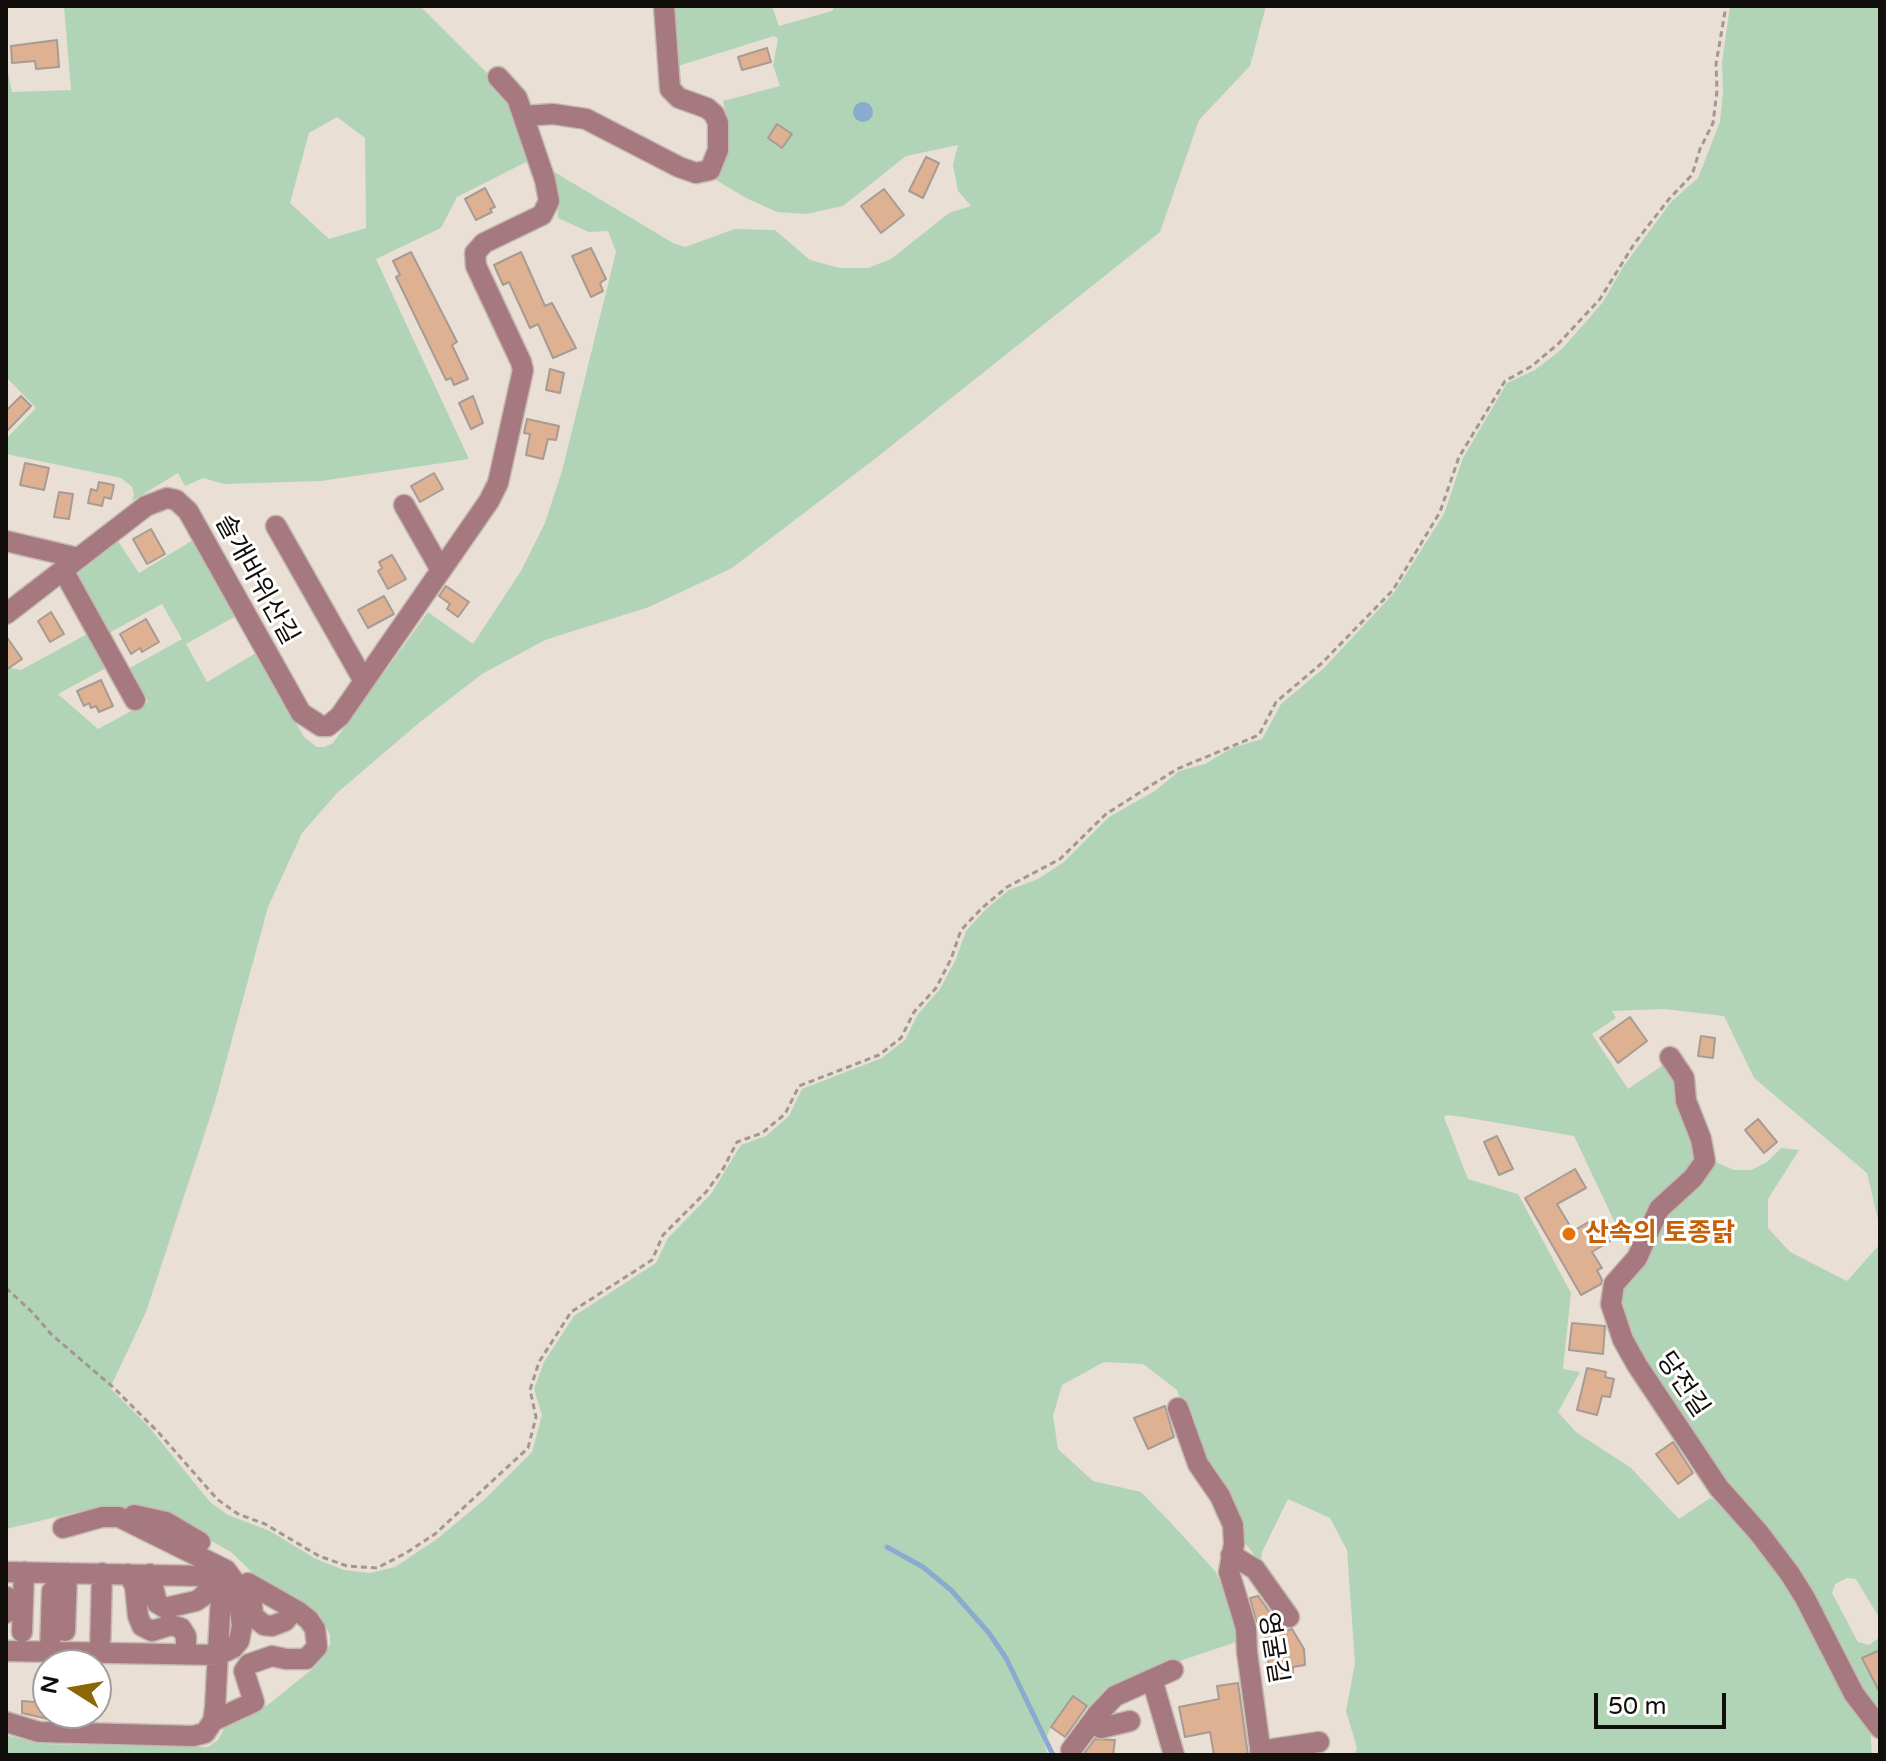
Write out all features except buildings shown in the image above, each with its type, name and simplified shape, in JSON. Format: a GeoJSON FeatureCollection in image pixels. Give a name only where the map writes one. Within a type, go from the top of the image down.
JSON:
{"type":"FeatureCollection","features":[{"type":"Feature","properties":{"kind":"lane"},"geometry":{"type":"LineString","coordinates":[[524,116],[553,114],[586,119],[679,167],[696,173],[710,170],[718,150],[718,123],[707,108],[679,98],[670,89],[664,6]]}},
{"type":"Feature","properties":{"kind":"lane","name":"솔개바위산길"},"geometry":{"type":"LineString","coordinates":[[6,614],[146,506],[167,498],[176,500],[188,511],[306,718],[321,726],[334,723],[495,494],[523,370],[474,259],[478,248],[484,243],[536,219],[547,209],[548,193],[524,116],[513,91],[498,77]]}},
{"type":"Feature","properties":{"kind":"lane"},"geometry":{"type":"LineString","coordinates":[[404,505],[441,570]]}},
{"type":"Feature","properties":{"kind":"lane","name":"솔개바위산길"},"geometry":{"type":"LineString","coordinates":[[276,526],[364,681]]}},
{"type":"Feature","properties":{"kind":"lane"},"geometry":{"type":"LineString","coordinates":[[6,541],[70,564],[135,700]]}},
{"type":"Feature","properties":{"kind":"lane","name":"당전길"},"geometry":{"type":"LineString","coordinates":[[1670,1057],[1684,1078],[1686,1101],[1701,1139],[1705,1161],[1693,1178],[1659,1209],[1637,1258],[1614,1284],[1611,1304],[1623,1340],[1637,1365],[1719,1488],[1790,1574],[1854,1694],[1880,1728]]}},
{"type":"Feature","properties":{"kind":"lane","name":"영굴길"},"geometry":{"type":"LineString","coordinates":[[1178,1408],[1198,1464],[1229,1513],[1235,1536],[1229,1572],[1246,1628],[1260,1753],[1319,1742]]}},
{"type":"Feature","properties":{"kind":"lane"},"geometry":{"type":"LineString","coordinates":[[110,1515],[129,1520],[226,1570],[237,1585],[241,1635],[233,1648],[218,1655],[112,1652]]}},
{"type":"Feature","properties":{"kind":"lane"},"geometry":{"type":"LineString","coordinates":[[78,1531],[110,1515],[139,1515],[166,1522],[236,1566],[248,1583],[253,1616],[258,1621],[272,1626],[290,1617],[294,1609],[315,1629],[317,1647],[306,1659],[272,1656],[249,1664],[244,1671],[254,1702],[213,1721]]}},
{"type":"Feature","properties":{"kind":"lane","name":"영굴길"},"geometry":{"type":"LineString","coordinates":[[1231,1555],[1248,1562],[1255,1569],[1289,1617]]}},
{"type":"Feature","properties":{"kind":"lane"},"geometry":{"type":"LineString","coordinates":[[6,1722],[39,1732],[193,1736],[205,1733],[213,1721],[221,1595],[215,1582],[201,1576],[15,1572],[27,1611],[49,1649]]}},
{"type":"Feature","properties":{"kind":"lane"},"geometry":{"type":"LineString","coordinates":[[67,1573],[70,1624]]}},
{"type":"Feature","properties":{"kind":"lane"},"geometry":{"type":"LineString","coordinates":[[100,1649],[102,1573]]}},
{"type":"Feature","properties":{"kind":"lane"},"geometry":{"type":"LineString","coordinates":[[128,1574],[135,1586],[142,1626],[152,1631],[171,1625],[181,1628],[186,1636],[186,1654]]}},
{"type":"Feature","properties":{"kind":"lane"},"geometry":{"type":"LineString","coordinates":[[150,1574],[157,1603],[165,1608],[196,1601],[215,1582]]}},
{"type":"Feature","properties":{"kind":"lane"},"geometry":{"type":"LineString","coordinates":[[7,1597],[27,1611]]}},
{"type":"Feature","properties":{"kind":"lane"},"geometry":{"type":"LineString","coordinates":[[6,1651],[32,1651]]}},
{"type":"Feature","properties":{"kind":"lane"},"geometry":{"type":"LineString","coordinates":[[1071,1750],[1115,1696],[1173,1670]]}},
{"type":"Feature","properties":{"kind":"lane"},"geometry":{"type":"LineString","coordinates":[[1152,1679],[1174,1755]]}},
{"type":"Feature","properties":{"kind":"lane"},"geometry":{"type":"LineString","coordinates":[[1097,1715],[1095,1721],[1101,1728],[1130,1721]]}},
{"type":"Feature","properties":{"kind":"path"},"geometry":{"type":"LineString","coordinates":[[6,1288],[51,1334],[114,1388],[159,1433],[217,1499],[238,1514],[265,1524],[319,1556],[347,1566],[377,1568],[435,1534],[528,1448],[536,1417],[530,1390],[539,1362],[571,1312],[652,1260],[663,1235],[706,1192],[737,1142],[762,1133],[785,1114],[799,1086],[879,1055],[901,1038],[914,1012],[936,988],[961,930],[982,908],[1007,887],[1060,859],[1106,814],[1177,769],[1259,735],[1276,702],[1322,663],[1393,590],[1440,512],[1459,457],[1505,381],[1532,366],[1558,344],[1600,299],[1634,244],[1692,175],[1713,123],[1716,64],[1726,6]]}},
{"type":"Feature","properties":{"kind":"green space"},"geometry":{"type":"Polygon","coordinates":[[[64,6],[420,6],[485,71],[512,104],[528,161],[457,197],[441,228],[376,259],[469,459],[321,481],[224,484],[203,478],[185,486],[178,473],[132,501],[132,487],[121,478],[6,454],[6,439],[36,408],[6,377],[6,63],[12,92],[71,90],[64,6]],[[337,117],[309,133],[290,203],[329,239],[366,228],[365,138],[337,117]]]}},
{"type":"Feature","properties":{"kind":"green space"},"geometry":{"type":"Polygon","coordinates":[[[672,6],[772,6],[779,26],[832,11],[835,6],[1266,6],[1250,66],[1199,120],[1160,232],[732,568],[649,607],[545,640],[482,674],[337,793],[302,833],[268,907],[215,1102],[146,1312],[110,1388],[149,1427],[210,1502],[228,1515],[270,1531],[316,1559],[344,1570],[370,1573],[395,1567],[437,1539],[485,1499],[532,1452],[542,1415],[534,1389],[544,1362],[574,1316],[656,1263],[668,1238],[711,1194],[741,1145],[766,1136],[789,1116],[802,1089],[882,1058],[905,1040],[918,1014],[940,989],[966,931],[1009,890],[1038,879],[1064,862],[1109,817],[1155,791],[1179,771],[1205,764],[1232,748],[1262,739],[1281,704],[1324,668],[1394,593],[1444,514],[1463,458],[1507,383],[1535,370],[1562,349],[1603,302],[1623,267],[1671,202],[1698,178],[1720,122],[1722,62],[1730,6],[1880,6],[1880,1228],[1867,1173],[1754,1078],[1724,1016],[1664,1009],[1612,1011],[1616,1018],[1592,1034],[1628,1089],[1666,1063],[1674,1075],[1695,1148],[1694,1166],[1646,1213],[1638,1228],[1628,1233],[1617,1227],[1574,1136],[1463,1117],[1444,1117],[1468,1179],[1518,1194],[1571,1293],[1563,1369],[1580,1372],[1558,1412],[1576,1432],[1631,1468],[1679,1519],[1710,1498],[1729,1508],[1755,1534],[1870,1724],[1872,1755],[1354,1755],[1357,1748],[1346,1711],[1355,1663],[1347,1550],[1330,1518],[1288,1499],[1262,1552],[1261,1563],[1244,1542],[1206,1462],[1177,1390],[1143,1364],[1104,1362],[1062,1385],[1053,1416],[1058,1449],[1093,1481],[1141,1492],[1172,1524],[1215,1571],[1229,1600],[1239,1641],[1174,1663],[1093,1710],[1073,1697],[1051,1727],[1044,1743],[1048,1755],[6,1755],[6,1735],[41,1744],[208,1747],[218,1740],[226,1725],[269,1704],[316,1666],[330,1645],[330,1635],[320,1615],[304,1602],[258,1578],[231,1552],[171,1518],[142,1508],[81,1511],[6,1529],[6,667],[21,670],[89,633],[108,667],[58,694],[98,729],[148,702],[130,668],[182,639],[162,604],[109,633],[76,575],[76,569],[116,538],[139,573],[193,540],[236,616],[186,644],[207,682],[256,653],[304,737],[317,747],[333,743],[428,612],[473,644],[521,571],[545,523],[562,471],[616,252],[608,231],[589,232],[558,218],[551,170],[673,243],[685,247],[735,229],[775,230],[810,260],[840,268],[868,268],[891,259],[949,213],[971,206],[958,191],[953,165],[958,145],[906,156],[843,206],[806,214],[777,212],[716,180],[727,147],[728,122],[723,101],[780,86],[773,65],[778,39],[774,36],[675,67],[672,6]]]}},
{"type":"Feature","properties":{"kind":"green space"},"geometry":{"type":"Polygon","coordinates":[[[1781,1148],[1799,1150],[1768,1199],[1768,1228],[1790,1252],[1847,1281],[1880,1244],[1880,1619],[1856,1579],[1847,1578],[1835,1584],[1832,1593],[1858,1642],[1869,1645],[1880,1637],[1880,1719],[1738,1503],[1642,1365],[1615,1294],[1656,1223],[1711,1160],[1734,1170],[1751,1170],[1767,1162],[1781,1148]]]}},
{"type":"Feature","properties":{"kind":"water"},"geometry":{"type":"Polygon","coordinates":[[[863,102],[870,105],[873,112],[870,119],[863,122],[856,119],[853,112],[856,105],[863,102]]]}},
{"type":"Feature","properties":{"kind":"waterway"},"geometry":{"type":"LineString","coordinates":[[887,1547],[923,1567],[951,1590],[989,1633],[1006,1658],[1053,1755]]}},
{"type":"Feature","properties":{"kind":"place","name":"산속의 토종닭"},"geometry":{"type":"Point","coordinates":[1569,1234]}}]}
